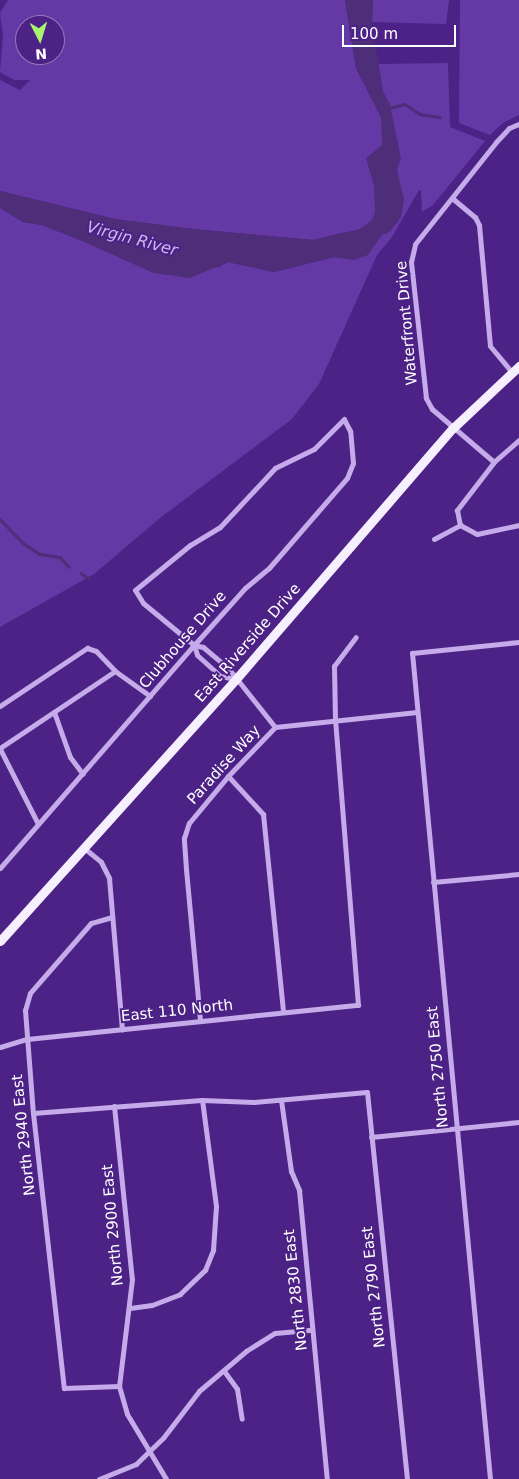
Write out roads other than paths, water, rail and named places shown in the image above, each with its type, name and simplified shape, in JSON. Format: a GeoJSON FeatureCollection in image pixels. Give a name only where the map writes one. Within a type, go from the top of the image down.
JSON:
{"type":"FeatureCollection","features":[{"type":"Feature","properties":{"kind":"main road","name":"East Riverside Drive"},"geometry":{"type":"LineString","coordinates":[[0,941],[236,679],[453,428],[516,369]]}},
{"type":"Feature","properties":{"kind":"street","name":"Waterfront Drive"},"geometry":{"type":"LineString","coordinates":[[494,462],[432,409],[426,398],[412,262],[414,244],[509,128],[519,124]]}},
{"type":"Feature","properties":{"kind":"street"},"geometry":{"type":"LineString","coordinates":[[452,198],[475,217],[479,225],[490,346],[516,369]]}},
{"type":"Feature","properties":{"kind":"street","name":"Clubhouse Drive"},"geometry":{"type":"LineString","coordinates":[[0,868],[194,645],[245,588],[269,568],[347,478],[353,463],[350,431],[344,419],[314,449],[275,468],[220,527],[190,546],[135,590],[143,604],[194,645]]}},
{"type":"Feature","properties":{"kind":"street"},"geometry":{"type":"LineString","coordinates":[[460,525],[457,510],[462,501],[494,462],[519,440]]}},
{"type":"Feature","properties":{"kind":"street"},"geometry":{"type":"LineString","coordinates":[[460,525],[477,534],[519,526]]}},
{"type":"Feature","properties":{"kind":"street"},"geometry":{"type":"LineString","coordinates":[[434,539],[460,525]]}},
{"type":"Feature","properties":{"kind":"street"},"geometry":{"type":"LineString","coordinates":[[335,719],[334,666],[356,637]]}},
{"type":"Feature","properties":{"kind":"street","name":"North 2750 East"},"geometry":{"type":"LineString","coordinates":[[490,1479],[412,653],[519,642]]}},
{"type":"Feature","properties":{"kind":"street"},"geometry":{"type":"LineString","coordinates":[[194,645],[198,655],[220,676],[236,679]]}},
{"type":"Feature","properties":{"kind":"street"},"geometry":{"type":"LineString","coordinates":[[194,645],[204,647],[229,669],[261,705],[275,727]]}},
{"type":"Feature","properties":{"kind":"street"},"geometry":{"type":"LineString","coordinates":[[0,697],[2,704],[87,648],[96,651],[115,671],[150,696]]}},
{"type":"Feature","properties":{"kind":"street"},"geometry":{"type":"LineString","coordinates":[[38,824],[0,748],[115,671]]}},
{"type":"Feature","properties":{"kind":"street"},"geometry":{"type":"LineString","coordinates":[[54,712],[70,757],[82,774]]}},
{"type":"Feature","properties":{"kind":"street","name":"Paradise Way"},"geometry":{"type":"LineString","coordinates":[[200,1020],[184,838],[189,822],[228,776],[275,727],[335,719],[417,712]]}},
{"type":"Feature","properties":{"kind":"street","name":"East 110 North"},"geometry":{"type":"LineString","coordinates":[[0,1047],[27,1039],[358,1004],[335,719]]}},
{"type":"Feature","properties":{"kind":"street"},"geometry":{"type":"LineString","coordinates":[[228,776],[263,814],[283,1012]]}},
{"type":"Feature","properties":{"kind":"street"},"geometry":{"type":"LineString","coordinates":[[84,848],[101,862],[109,878],[122,1029]]}},
{"type":"Feature","properties":{"kind":"street"},"geometry":{"type":"LineString","coordinates":[[433,882],[519,874]]}},
{"type":"Feature","properties":{"kind":"street","name":"North 2940 East"},"geometry":{"type":"LineString","coordinates":[[112,917],[91,923],[30,993],[25,1010],[33,1113],[64,1388],[119,1386]]}},
{"type":"Feature","properties":{"kind":"street","name":"North 2790 East"},"geometry":{"type":"LineString","coordinates":[[280,1100],[367,1092],[407,1479]]}},
{"type":"Feature","properties":{"kind":"street"},"geometry":{"type":"LineString","coordinates":[[33,1113],[202,1100],[280,1100]]}},
{"type":"Feature","properties":{"kind":"street"},"geometry":{"type":"LineString","coordinates":[[130,1308],[152,1305],[180,1294],[205,1270],[214,1250],[216,1206],[202,1100]]}},
{"type":"Feature","properties":{"kind":"street","name":"North 2830 East"},"geometry":{"type":"LineString","coordinates":[[280,1100],[291,1171],[299,1190],[327,1479]]}},
{"type":"Feature","properties":{"kind":"street","name":"North 2900 East"},"geometry":{"type":"LineString","coordinates":[[114,1106],[132,1279],[130,1308],[119,1386],[127,1414],[166,1479]]}},
{"type":"Feature","properties":{"kind":"street"},"geometry":{"type":"LineString","coordinates":[[371,1136],[519,1122]]}},
{"type":"Feature","properties":{"kind":"street"},"geometry":{"type":"LineString","coordinates":[[99,1479],[136,1464],[199,1391],[246,1351],[275,1334],[312,1330]]}},
{"type":"Feature","properties":{"kind":"street"},"geometry":{"type":"LineString","coordinates":[[224,1371],[237,1389],[242,1419]]}},
{"type":"Feature","properties":{"kind":"water","name":"Virgin River"},"geometry":{"type":"Polygon","coordinates":[[[345,0],[373,0],[372,23],[383,92],[390,105],[401,158],[397,170],[404,200],[401,217],[390,232],[382,235],[368,255],[354,260],[334,257],[274,272],[228,262],[190,278],[154,273],[42,225],[23,222],[0,208],[0,191],[115,219],[202,230],[313,240],[360,229],[372,220],[375,212],[374,186],[366,158],[382,145],[381,118],[356,68],[345,0]]]}},
{"type":"Feature","properties":{"kind":"waterway"},"geometry":{"type":"LineString","coordinates":[[389,108],[405,104],[420,114],[440,117]]}},
{"type":"Feature","properties":{"kind":"waterway"},"geometry":{"type":"LineString","coordinates":[[0,519],[23,543],[40,554],[60,557],[69,567]]}},
{"type":"Feature","properties":{"kind":"waterway"},"geometry":{"type":"LineString","coordinates":[[81,573],[89,579]]}}]}
